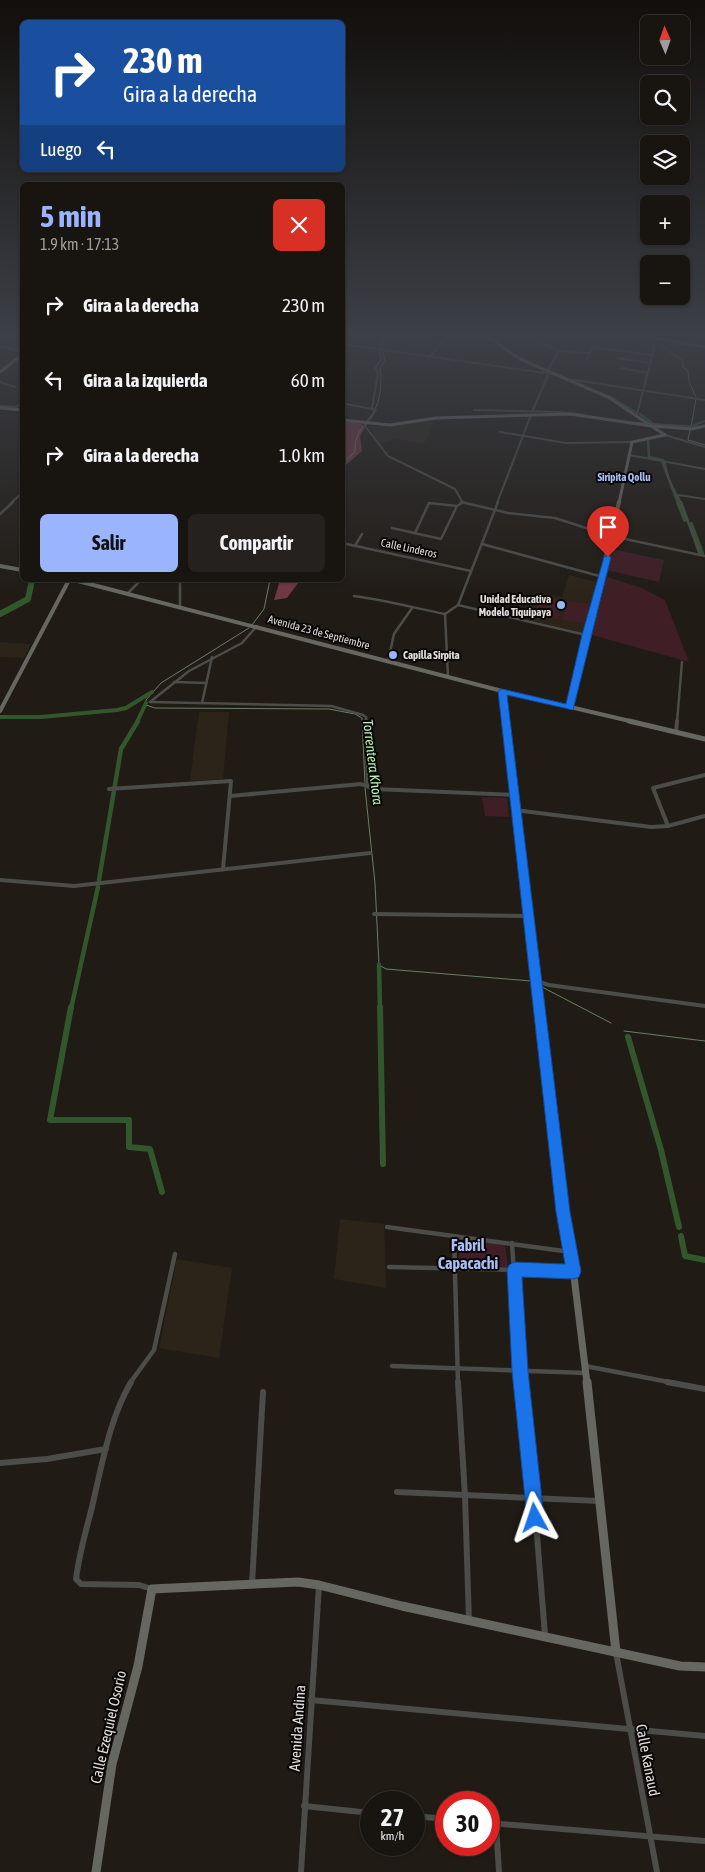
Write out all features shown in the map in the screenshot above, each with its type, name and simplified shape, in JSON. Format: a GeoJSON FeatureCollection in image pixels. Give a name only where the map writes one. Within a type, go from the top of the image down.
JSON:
{"type":"FeatureCollection","features":[{"type":"Feature","properties":{"kind":"street"},"geometry":{"type":"LineString","coordinates":[[360,422],[390,425],[407,422]]}},
{"type":"Feature","properties":{"kind":"street"},"geometry":{"type":"LineString","coordinates":[[354,596],[393,601],[412,608],[445,614],[458,604],[528,422]]}},
{"type":"Feature","properties":{"kind":"street"},"geometry":{"type":"LineString","coordinates":[[618,422],[692,429],[705,426]]}},
{"type":"Feature","properties":{"kind":"street"},"geometry":{"type":"LineString","coordinates":[[648,422],[665,435],[705,447]]}},
{"type":"Feature","properties":{"kind":"street"},"geometry":{"type":"LineString","coordinates":[[694,425],[704,422]]}},
{"type":"Feature","properties":{"kind":"street"},"geometry":{"type":"LineString","coordinates":[[365,423],[366,429],[388,456],[455,489],[462,503]]}},
{"type":"Feature","properties":{"kind":"street"},"geometry":{"type":"LineString","coordinates":[[651,425],[683,426]]}},
{"type":"Feature","properties":{"kind":"street"},"geometry":{"type":"LineString","coordinates":[[500,432],[566,443],[632,442],[665,435]]}},
{"type":"Feature","properties":{"kind":"street"},"geometry":{"type":"LineString","coordinates":[[570,708],[632,442]]}},
{"type":"Feature","properties":{"kind":"street"},"geometry":{"type":"LineString","coordinates":[[629,454],[705,469]]}},
{"type":"Feature","properties":{"kind":"street"},"geometry":{"type":"LineString","coordinates":[[664,461],[669,480],[678,495],[700,555]]}},
{"type":"Feature","properties":{"kind":"street"},"geometry":{"type":"LineString","coordinates":[[0,514],[20,495]]}},
{"type":"Feature","properties":{"kind":"street"},"geometry":{"type":"LineString","coordinates":[[678,495],[705,499]]}},
{"type":"Feature","properties":{"kind":"street"},"geometry":{"type":"LineString","coordinates":[[415,533],[429,503],[456,506],[462,503],[494,510],[555,518],[611,536],[705,556]]}},
{"type":"Feature","properties":{"kind":"street"},"geometry":{"type":"LineString","coordinates":[[392,528],[441,539],[456,506]]}},
{"type":"Feature","properties":{"kind":"street"},"geometry":{"type":"LineString","coordinates":[[355,546],[362,534]]}},
{"type":"Feature","properties":{"kind":"street","name":"Calle Linderos"},"geometry":{"type":"LineString","coordinates":[[345,544],[471,571]]}},
{"type":"Feature","properties":{"kind":"street"},"geometry":{"type":"LineString","coordinates":[[482,544],[602,577]]}},
{"type":"Feature","properties":{"kind":"street"},"geometry":{"type":"LineString","coordinates":[[0,566],[20,570]]}},
{"type":"Feature","properties":{"kind":"street"},"geometry":{"type":"LineString","coordinates":[[0,711],[68,582]]}},
{"type":"Feature","properties":{"kind":"street","name":"Avenida 23 de Septiembre"},"geometry":{"type":"LineString","coordinates":[[82,582],[502,691],[705,740]]}},
{"type":"Feature","properties":{"kind":"street"},"geometry":{"type":"LineString","coordinates":[[128,593],[139,582]]}},
{"type":"Feature","properties":{"kind":"street"},"geometry":{"type":"LineString","coordinates":[[180,582],[180,606]]}},
{"type":"Feature","properties":{"kind":"street"},"geometry":{"type":"LineString","coordinates":[[458,604],[586,635]]}},
{"type":"Feature","properties":{"kind":"street"},"geometry":{"type":"LineString","coordinates":[[388,661],[394,634],[412,608]]}},
{"type":"Feature","properties":{"kind":"street"},"geometry":{"type":"LineString","coordinates":[[445,614],[448,677]]}},
{"type":"Feature","properties":{"kind":"street"},"geometry":{"type":"LineString","coordinates":[[253,625],[242,644],[212,657],[174,682],[150,702],[269,703],[331,706],[363,715],[366,717],[368,786]]}},
{"type":"Feature","properties":{"kind":"street"},"geometry":{"type":"LineString","coordinates":[[202,703],[212,657]]}},
{"type":"Feature","properties":{"kind":"street"},"geometry":{"type":"LineString","coordinates":[[676,732],[682,662]]}},
{"type":"Feature","properties":{"kind":"street"},"geometry":{"type":"LineString","coordinates":[[174,682],[206,683]]}},
{"type":"Feature","properties":{"kind":"street"},"geometry":{"type":"LineString","coordinates":[[502,691],[563,1212],[571,1252],[601,1501],[616,1652]]}},
{"type":"Feature","properties":{"kind":"street"},"geometry":{"type":"LineString","coordinates":[[668,826],[652,788],[705,776]]}},
{"type":"Feature","properties":{"kind":"street"},"geometry":{"type":"LineString","coordinates":[[109,789],[231,781],[223,870]]}},
{"type":"Feature","properties":{"kind":"street"},"geometry":{"type":"LineString","coordinates":[[230,796],[361,784],[374,789],[513,795]]}},
{"type":"Feature","properties":{"kind":"street"},"geometry":{"type":"LineString","coordinates":[[515,810],[651,826],[668,826],[705,816]]}},
{"type":"Feature","properties":{"kind":"street"},"geometry":{"type":"LineString","coordinates":[[0,880],[74,886],[370,853]]}},
{"type":"Feature","properties":{"kind":"street"},"geometry":{"type":"LineString","coordinates":[[374,914],[528,916]]}},
{"type":"Feature","properties":{"kind":"street"},"geometry":{"type":"LineString","coordinates":[[536,980],[549,985],[705,1006]]}},
{"type":"Feature","properties":{"kind":"street"},"geometry":{"type":"LineString","coordinates":[[387,1227],[571,1252]]}},
{"type":"Feature","properties":{"kind":"street"},"geometry":{"type":"LineString","coordinates":[[454,1236],[457,1368],[466,1496],[469,1621]]}},
{"type":"Feature","properties":{"kind":"street"},"geometry":{"type":"LineString","coordinates":[[512,1243],[520,1371],[534,1498],[545,1636]]}},
{"type":"Feature","properties":{"kind":"street"},"geometry":{"type":"LineString","coordinates":[[175,1254],[154,1350],[146,1358],[119,1407],[106,1449],[76,1579],[81,1584],[139,1585],[152,1589],[298,1582],[320,1585],[469,1621],[680,1666],[705,1667]]}},
{"type":"Feature","properties":{"kind":"street"},"geometry":{"type":"LineString","coordinates":[[389,1267],[573,1271]]}},
{"type":"Feature","properties":{"kind":"street"},"geometry":{"type":"LineString","coordinates":[[392,1366],[520,1371],[585,1370],[705,1388]]}},
{"type":"Feature","properties":{"kind":"street"},"geometry":{"type":"LineString","coordinates":[[252,1584],[263,1392]]}},
{"type":"Feature","properties":{"kind":"street"},"geometry":{"type":"LineString","coordinates":[[0,1463],[47,1459],[106,1449]]}},
{"type":"Feature","properties":{"kind":"street"},"geometry":{"type":"LineString","coordinates":[[397,1492],[601,1501]]}},
{"type":"Feature","properties":{"kind":"street","name":"Avenida Andina"},"geometry":{"type":"LineString","coordinates":[[300,1872],[320,1585]]}},
{"type":"Feature","properties":{"kind":"street","name":"Calle Ezequiel Osorio"},"geometry":{"type":"LineString","coordinates":[[96,1872],[112,1764],[138,1666],[152,1589]]}},
{"type":"Feature","properties":{"kind":"street","name":"Calle Kanaud"},"geometry":{"type":"LineString","coordinates":[[616,1652],[629,1730],[657,1872]]}},
{"type":"Feature","properties":{"kind":"street"},"geometry":{"type":"LineString","coordinates":[[311,1700],[705,1736]]}},
{"type":"Feature","properties":{"kind":"street"},"geometry":{"type":"LineString","coordinates":[[304,1806],[360,1812]]}},
{"type":"Feature","properties":{"kind":"street"},"geometry":{"type":"LineString","coordinates":[[500,1825],[705,1841]]}},
{"type":"Feature","properties":{"kind":"street"},"geometry":{"type":"LineString","coordinates":[[497,1856],[499,1872]]}},
{"type":"Feature","properties":{"kind":"shaded area"},"geometry":{"type":"Polygon","coordinates":[[[345,422],[362,424],[365,428],[360,436],[362,451],[346,465],[345,431],[345,422]]]}},
{"type":"Feature","properties":{"kind":"shaded area"},"geometry":{"type":"Polygon","coordinates":[[[410,422],[434,422],[424,444],[396,439],[381,443],[377,441],[369,426],[389,426],[410,422]]]}},
{"type":"Feature","properties":{"kind":"shaded area"},"geometry":{"type":"Polygon","coordinates":[[[612,549],[664,560],[659,582],[606,570],[612,549]]]}},
{"type":"Feature","properties":{"kind":"shaded area","name":"Unidad Educativa Modelo Tiquipaya"},"geometry":{"type":"Polygon","coordinates":[[[569,575],[597,582],[584,633],[531,621],[530,601],[535,592],[562,597],[569,575]]]}},
{"type":"Feature","properties":{"kind":"shaded area"},"geometry":{"type":"Polygon","coordinates":[[[607,577],[642,588],[665,600],[689,662],[592,635],[607,577]]]}},
{"type":"Feature","properties":{"kind":"shaded area"},"geometry":{"type":"Polygon","coordinates":[[[279,582],[298,583],[287,598],[274,600],[279,582]]]}},
{"type":"Feature","properties":{"kind":"shaded area"},"geometry":{"type":"Polygon","coordinates":[[[541,596],[563,600],[558,619],[535,616],[541,596]]]}},
{"type":"Feature","properties":{"kind":"shaded area"},"geometry":{"type":"Polygon","coordinates":[[[568,601],[590,604],[585,624],[562,620],[568,601]]]}},
{"type":"Feature","properties":{"kind":"shaded area"},"geometry":{"type":"Polygon","coordinates":[[[0,642],[31,644],[24,658],[0,657],[0,642]]]}},
{"type":"Feature","properties":{"kind":"shaded area"},"geometry":{"type":"Polygon","coordinates":[[[199,712],[229,712],[223,779],[190,781],[199,712]]]}},
{"type":"Feature","properties":{"kind":"shaded area"},"geometry":{"type":"Polygon","coordinates":[[[482,797],[507,798],[509,817],[485,816],[482,797]]]}},
{"type":"Feature","properties":{"kind":"shaded area"},"geometry":{"type":"Polygon","coordinates":[[[340,1219],[384,1224],[386,1288],[334,1279],[340,1219]]]}},
{"type":"Feature","properties":{"kind":"shaded area"},"geometry":{"type":"Polygon","coordinates":[[[458,1237],[505,1243],[508,1267],[462,1267],[459,1264],[458,1237]]]}},
{"type":"Feature","properties":{"kind":"shaded area"},"geometry":{"type":"Polygon","coordinates":[[[177,1259],[232,1268],[219,1358],[159,1348],[177,1259]]]}},
{"type":"Feature","properties":{"kind":"waterway","name":"Torrentera Khora"},"geometry":{"type":"LineString","coordinates":[[345,461],[355,452],[359,432],[366,422]]}},
{"type":"Feature","properties":{"kind":"waterway"},"geometry":{"type":"LineString","coordinates":[[691,427],[692,422]]}},
{"type":"Feature","properties":{"kind":"waterway"},"geometry":{"type":"LineString","coordinates":[[679,426],[698,427]]}},
{"type":"Feature","properties":{"kind":"waterway"},"geometry":{"type":"LineString","coordinates":[[690,430],[688,440],[705,445]]}},
{"type":"Feature","properties":{"kind":"waterway"},"geometry":{"type":"LineString","coordinates":[[648,440],[649,457],[663,460]]}},
{"type":"Feature","properties":{"kind":"waterway"},"geometry":{"type":"LineString","coordinates":[[662,461],[678,503]]}},
{"type":"Feature","properties":{"kind":"waterway"},"geometry":{"type":"LineString","coordinates":[[678,502],[685,520]]}},
{"type":"Feature","properties":{"kind":"waterway"},"geometry":{"type":"LineString","coordinates":[[691,524],[702,553]]}},
{"type":"Feature","properties":{"kind":"waterway"},"geometry":{"type":"LineString","coordinates":[[0,614],[28,599],[32,582]]}},
{"type":"Feature","properties":{"kind":"waterway","name":"Torrentera Khora"},"geometry":{"type":"LineString","coordinates":[[252,625],[264,609],[270,582]]}},
{"type":"Feature","properties":{"kind":"waterway","name":"Torrentera Khora"},"geometry":{"type":"LineString","coordinates":[[249,628],[161,683],[146,700],[146,705],[155,708],[329,709],[355,714],[362,718],[365,784]]}},
{"type":"Feature","properties":{"kind":"waterway"},"geometry":{"type":"LineString","coordinates":[[0,717],[41,717],[117,710],[126,708],[152,692]]}},
{"type":"Feature","properties":{"kind":"waterway"},"geometry":{"type":"LineString","coordinates":[[137,722],[146,703]]}},
{"type":"Feature","properties":{"kind":"waterway"},"geometry":{"type":"LineString","coordinates":[[99,880],[121,749],[138,721]]}},
{"type":"Feature","properties":{"kind":"waterway","name":"Torrentera Khora"},"geometry":{"type":"LineString","coordinates":[[365,788],[375,883],[379,965],[386,969],[531,981]]}},
{"type":"Feature","properties":{"kind":"waterway"},"geometry":{"type":"LineString","coordinates":[[71,1009],[98,887]]}},
{"type":"Feature","properties":{"kind":"waterway"},"geometry":{"type":"LineString","coordinates":[[379,965],[380,1009]]}},
{"type":"Feature","properties":{"kind":"waterway","name":"Torrentera Khora"},"geometry":{"type":"LineString","coordinates":[[542,987],[611,1023]]}},
{"type":"Feature","properties":{"kind":"waterway"},"geometry":{"type":"LineString","coordinates":[[71,1007],[50,1120],[129,1120],[129,1147],[150,1149],[162,1192]]}},
{"type":"Feature","properties":{"kind":"waterway"},"geometry":{"type":"LineString","coordinates":[[380,1007],[383,1164]]}},
{"type":"Feature","properties":{"kind":"waterway","name":"Torrentera Khora"},"geometry":{"type":"LineString","coordinates":[[624,1031],[705,1041]]}},
{"type":"Feature","properties":{"kind":"waterway"},"geometry":{"type":"LineString","coordinates":[[628,1037],[661,1150],[679,1227]]}},
{"type":"Feature","properties":{"kind":"waterway"},"geometry":{"type":"LineString","coordinates":[[681,1236],[685,1256],[705,1260]]}},
{"type":"Feature","properties":{"kind":"place","name":"Unidad Educativa Modelo Tiquipaya"},"geometry":{"type":"Point","coordinates":[561,605]}},
{"type":"Feature","properties":{"kind":"place","name":"Capilla Sirpita"},"geometry":{"type":"Point","coordinates":[393,655]}},
{"type":"Feature","properties":{"kind":"district","name":"Siripita Qollu"},"geometry":{"type":"Point","coordinates":[624,477]}},
{"type":"Feature","properties":{"kind":"district","name":"Fabril Capacachi"},"geometry":{"type":"Point","coordinates":[468,1254]}},
{"type":"Feature","properties":{"kind":"route"},"geometry":{"type":"LineString","coordinates":[[535,1518],[520,1371],[514,1270],[573,1271],[563,1212],[502,691],[570,708],[586,635],[608,557]]}}]}
